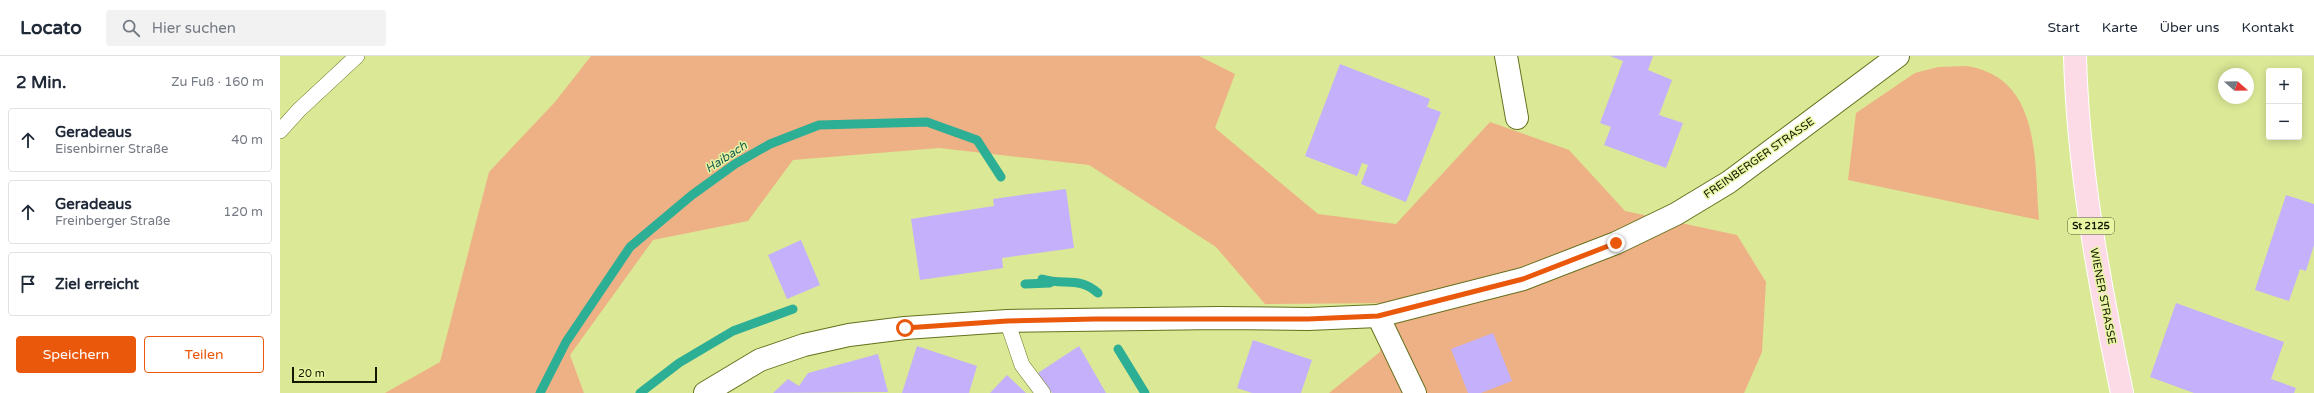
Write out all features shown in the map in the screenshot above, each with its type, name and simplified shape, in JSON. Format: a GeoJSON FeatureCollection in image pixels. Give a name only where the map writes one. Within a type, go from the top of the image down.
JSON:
{"type":"FeatureCollection","features":[{"type":"Feature","properties":{"kind":"main road"},"geometry":{"type":"LineString","coordinates":[[1506,56],[1517,118]]}},
{"type":"Feature","properties":{"kind":"main road","name":"FREINBERGER STRASSE"},"geometry":{"type":"LineString","coordinates":[[705,393],[760,360],[804,345],[849,335],[905,328],[1007,321],[1095,319],[1308,319],[1378,316],[1523,279],[1616,243],[1676,214],[1729,182],[1898,56]]}},
{"type":"Feature","properties":{"kind":"main road","name":"WIENER STRASSE"},"geometry":{"type":"LineString","coordinates":[[2075,56],[2080,150],[2095,257],[2122,393]]}},
{"type":"Feature","properties":{"kind":"main road"},"geometry":{"type":"LineString","coordinates":[[1378,316],[1415,393]]}},
{"type":"Feature","properties":{"kind":"lane"},"geometry":{"type":"LineString","coordinates":[[280,131],[299,110],[356,56]]}},
{"type":"Feature","properties":{"kind":"lane"},"geometry":{"type":"LineString","coordinates":[[1007,321],[1022,365],[1043,393]]}},
{"type":"Feature","properties":{"kind":"shaded area"},"geometry":{"type":"Polygon","coordinates":[[[591,56],[1199,56],[1235,74],[1215,128],[1318,214],[1396,224],[1490,122],[1569,150],[1625,211],[1737,235],[1766,282],[1762,352],[1744,393],[1329,393],[1380,352],[1390,303],[1265,304],[1216,247],[1089,165],[939,148],[793,160],[748,221],[653,240],[570,355],[584,393],[385,393],[440,362],[489,172],[555,102],[591,56]]]}},
{"type":"Feature","properties":{"kind":"shaded area"},"geometry":{"type":"Polygon","coordinates":[[[1967,66],[1991,74],[2009,87],[2021,105],[2029,126],[2034,149],[2039,220],[1848,180],[1856,113],[1915,73],[1938,67],[1967,66]]]}},
{"type":"Feature","properties":{"kind":"building"},"geometry":{"type":"Polygon","coordinates":[[[1610,56],[1653,56],[1648,70],[1672,80],[1659,115],[1683,123],[1666,168],[1604,145],[1611,127],[1600,123],[1623,61],[1610,56]]]}},
{"type":"Feature","properties":{"kind":"building"},"geometry":{"type":"Polygon","coordinates":[[[1340,64],[1430,99],[1427,107],[1441,112],[1406,202],[1361,184],[1368,165],[1362,163],[1357,176],[1305,156],[1340,64]]]}},
{"type":"Feature","properties":{"kind":"building"},"geometry":{"type":"Polygon","coordinates":[[[1066,189],[1074,248],[1002,258],[1003,268],[920,280],[911,219],[994,206],[993,199],[1066,189]]]}},
{"type":"Feature","properties":{"kind":"building"},"geometry":{"type":"Polygon","coordinates":[[[2286,195],[2314,204],[2314,245],[2306,271],[2300,269],[2289,301],[2255,290],[2286,195]]]}},
{"type":"Feature","properties":{"kind":"building"},"geometry":{"type":"Polygon","coordinates":[[[801,240],[820,285],[787,299],[768,255],[801,240]]]}},
{"type":"Feature","properties":{"kind":"building"},"geometry":{"type":"Polygon","coordinates":[[[2176,303],[2284,342],[2271,379],[2296,388],[2294,393],[2194,393],[2150,377],[2176,303]]]}},
{"type":"Feature","properties":{"kind":"building"},"geometry":{"type":"Polygon","coordinates":[[[1493,333],[1512,381],[1481,393],[1468,393],[1451,349],[1493,333]]]}},
{"type":"Feature","properties":{"kind":"building"},"geometry":{"type":"Polygon","coordinates":[[[1253,340],[1312,360],[1301,393],[1252,393],[1237,388],[1253,340]]]}},
{"type":"Feature","properties":{"kind":"building"},"geometry":{"type":"Polygon","coordinates":[[[917,346],[977,366],[969,393],[902,393],[917,346]]]}},
{"type":"Feature","properties":{"kind":"building"},"geometry":{"type":"Polygon","coordinates":[[[1079,346],[1106,393],[1052,393],[1038,373],[1079,346]]]}},
{"type":"Feature","properties":{"kind":"building"},"geometry":{"type":"Polygon","coordinates":[[[878,354],[888,392],[773,393],[788,379],[799,386],[808,373],[878,354]]]}},
{"type":"Feature","properties":{"kind":"building"},"geometry":{"type":"Polygon","coordinates":[[[1007,375],[1026,393],[990,393],[1007,375]]]}},
{"type":"Feature","properties":{"kind":"waterway","name":"Haibach"},"geometry":{"type":"LineString","coordinates":[[540,393],[566,342],[630,247],[692,195],[735,164],[770,144],[819,125],[927,122],[977,140],[1001,177]]}},
{"type":"Feature","properties":{"kind":"waterway","name":"Haibach"},"geometry":{"type":"LineString","coordinates":[[1042,279],[1058,282],[1078,283],[1091,288],[1098,293]]}},
{"type":"Feature","properties":{"kind":"waterway"},"geometry":{"type":"LineString","coordinates":[[1025,284],[1050,283]]}},
{"type":"Feature","properties":{"kind":"waterway"},"geometry":{"type":"LineString","coordinates":[[640,393],[679,363],[733,331],[793,309]]}},
{"type":"Feature","properties":{"kind":"waterway","name":"Haibach"},"geometry":{"type":"LineString","coordinates":[[1118,349],[1145,393]]}},
{"type":"Feature","properties":{"kind":"route"},"geometry":{"type":"LineString","coordinates":[[905,328],[1007,321],[1219,318],[1308,319],[1378,316],[1435,303],[1523,279],[1616,243]]}}]}
